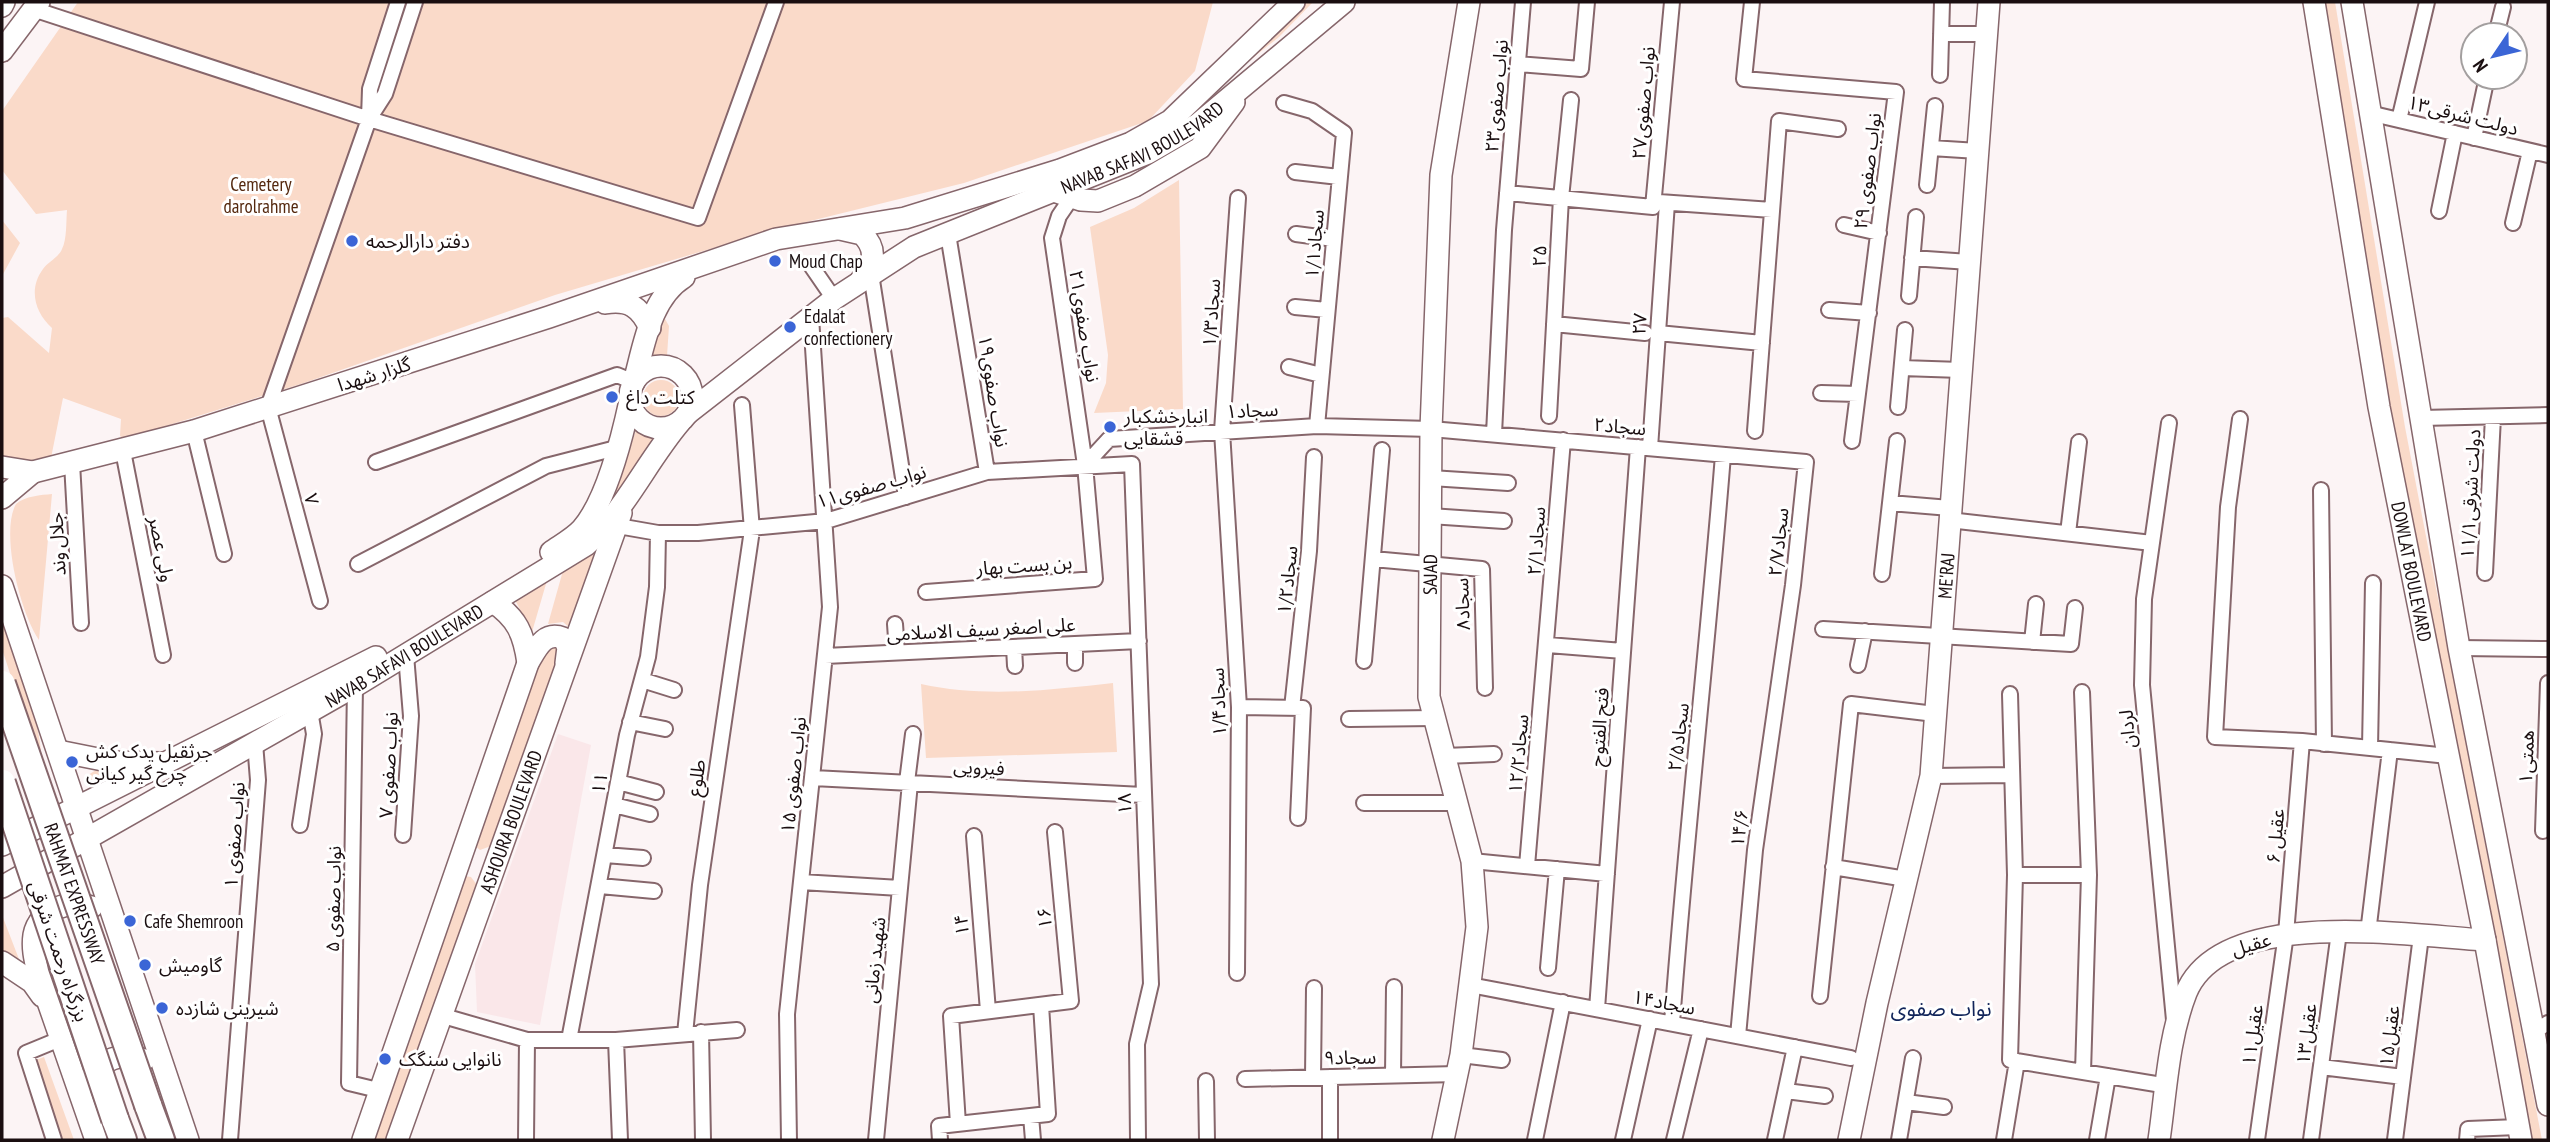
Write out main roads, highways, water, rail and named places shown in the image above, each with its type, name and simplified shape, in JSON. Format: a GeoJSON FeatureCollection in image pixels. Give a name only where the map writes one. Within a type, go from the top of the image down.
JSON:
{"type":"FeatureCollection","features":[{"type":"Feature","properties":{"kind":"highway","name":"RAHMAT EXPRESSWAY"},"geometry":{"type":"LineString","coordinates":[[2,684],[161,1140]]}},
{"type":"Feature","properties":{"kind":"highway","name":"بزرگراه رحمت شرقی"},"geometry":{"type":"LineString","coordinates":[[2,782],[119,1130]]}},
{"type":"Feature","properties":{"kind":"main road","name":"NAVAB SAFAVI BOULEVARD"},"geometry":{"type":"LineString","coordinates":[[805,232],[905,218],[1060,170],[1154,132],[1177,115],[1294,2]]}},
{"type":"Feature","properties":{"kind":"main road","name":"NAVAB SAFAVI BOULEVARD"},"geometry":{"type":"LineString","coordinates":[[2,887],[255,743],[296,712],[355,686],[586,545],[620,515],[664,441],[684,418],[834,299],[914,247],[1063,194],[1173,140],[1343,2]]}},
{"type":"Feature","properties":{"kind":"main road","name":"SAJAD"},"geometry":{"type":"LineString","coordinates":[[1443,1140],[1459,1064],[1477,927],[1472,861],[1429,697],[1431,429],[1441,175],[1469,2]]}},
{"type":"Feature","properties":{"kind":"main road","name":"ME'RAJ"},"geometry":{"type":"LineString","coordinates":[[1849,1140],[1931,776],[1989,2]]}},
{"type":"Feature","properties":{"kind":"main road","name":"DOWLAT BOULEVARD"},"geometry":{"type":"LineString","coordinates":[[2314,2],[2379,407],[2485,940],[2520,1134]]}},
{"type":"Feature","properties":{"kind":"main road","name":"DOWLAT BOULEVARD"},"geometry":{"type":"LineString","coordinates":[[2352,2],[2459,648],[2542,1027],[2548,1105]]}},
{"type":"Feature","properties":{"kind":"main road"},"geometry":{"type":"LineString","coordinates":[[2,27],[31,4]]}},
{"type":"Feature","properties":{"kind":"main road"},"geometry":{"type":"LineString","coordinates":[[2,51],[31,4]]}},
{"type":"Feature","properties":{"kind":"main road"},"geometry":{"type":"LineString","coordinates":[[905,218],[896,227],[896,237],[902,245],[914,247]]}},
{"type":"Feature","properties":{"kind":"main road"},"geometry":{"type":"LineString","coordinates":[[2,845],[166,763],[296,712],[357,668],[581,529],[591,514],[620,447],[650,328],[663,295],[677,281],[709,261],[805,232],[849,229],[862,234],[871,246],[873,260],[865,278]]}},
{"type":"Feature","properties":{"kind":"main road","name":"گلزار شهدا"},"geometry":{"type":"LineString","coordinates":[[2,467],[33,471],[194,431],[549,317],[709,261]]}},
{"type":"Feature","properties":{"kind":"main road"},"geometry":{"type":"LineString","coordinates":[[549,317],[621,300],[639,309],[650,328]]}},
{"type":"Feature","properties":{"kind":"main road"},"geometry":{"type":"LineString","coordinates":[[658,366],[677,370],[690,385],[691,404],[684,418],[663,429],[653,428],[637,418],[632,391],[640,374],[658,366]]}},
{"type":"Feature","properties":{"kind":"main road","name":"گلزار شهدا"},"geometry":{"type":"LineString","coordinates":[[2,498],[33,471]]}},
{"type":"Feature","properties":{"kind":"main road","name":"ASHOURA BOULEVARD"},"geometry":{"type":"LineString","coordinates":[[397,1140],[620,515]]}},
{"type":"Feature","properties":{"kind":"main road"},"geometry":{"type":"LineString","coordinates":[[2,586],[188,1140]]}},
{"type":"Feature","properties":{"kind":"main road"},"geometry":{"type":"LineString","coordinates":[[493,602],[511,614],[524,635],[528,663]]}},
{"type":"Feature","properties":{"kind":"main road"},"geometry":{"type":"LineString","coordinates":[[528,663],[543,639],[558,636],[563,638],[568,647],[565,672]]}},
{"type":"Feature","properties":{"kind":"main road","name":"ASHOURA BOULEVARD"},"geometry":{"type":"LineString","coordinates":[[363,1140],[457,860],[528,663]]}},
{"type":"Feature","properties":{"kind":"main road"},"geometry":{"type":"LineString","coordinates":[[58,751],[113,762],[166,763]]}},
{"type":"Feature","properties":{"kind":"main road"},"geometry":{"type":"LineString","coordinates":[[2,803],[20,802],[39,794],[52,782],[58,751]]}},
{"type":"Feature","properties":{"kind":"main road"},"geometry":{"type":"LineString","coordinates":[[457,860],[491,872]]}},
{"type":"Feature","properties":{"kind":"main road"},"geometry":{"type":"LineString","coordinates":[[96,1140],[48,1004],[33,945],[36,929],[44,917],[65,905],[89,906],[102,914],[120,940]]}},
{"type":"Feature","properties":{"kind":"main road","name":"عقیل"},"geometry":{"type":"LineString","coordinates":[[2158,1140],[2175,1031],[2187,991],[2211,959],[2247,942],[2286,934],[2339,932],[2485,940]]}},
{"type":"Feature","properties":{"kind":"main road"},"geometry":{"type":"LineString","coordinates":[[2,962],[32,982],[48,1004]]}},
{"type":"Feature","properties":{"kind":"main road"},"geometry":{"type":"LineString","coordinates":[[88,1116],[87,1094],[91,1080],[102,1064],[111,1059],[129,1055],[143,1059],[155,1067],[169,1086]]}},
{"type":"Feature","properties":{"kind":"place","name":"دفتر دارالرحمه"},"geometry":{"type":"Point","coordinates":[352,241]}},
{"type":"Feature","properties":{"kind":"place","name":"Moud Chap"},"geometry":{"type":"Point","coordinates":[775,261]}},
{"type":"Feature","properties":{"kind":"place","name":"Edalat confectionery"},"geometry":{"type":"Point","coordinates":[790,327]}},
{"type":"Feature","properties":{"kind":"place","name":"کتلت داغ"},"geometry":{"type":"Point","coordinates":[612,397]}},
{"type":"Feature","properties":{"kind":"place","name":"انبارخشکبار قشقایی"},"geometry":{"type":"Point","coordinates":[1110,427]}},
{"type":"Feature","properties":{"kind":"place","name":"جرثقیل یدک کش چرخ گیر کیانی"},"geometry":{"type":"Point","coordinates":[72,762]}},
{"type":"Feature","properties":{"kind":"place","name":"Cafe Shemroon"},"geometry":{"type":"Point","coordinates":[130,921]}},
{"type":"Feature","properties":{"kind":"place","name":"گاومیش"},"geometry":{"type":"Point","coordinates":[145,965]}},
{"type":"Feature","properties":{"kind":"place","name":"شیرینی شازده"},"geometry":{"type":"Point","coordinates":[162,1008]}},
{"type":"Feature","properties":{"kind":"place","name":"نانوایی سنگک"},"geometry":{"type":"Point","coordinates":[385,1059]}},
{"type":"Feature","properties":{"kind":"district","name":"نواب صفوی"},"geometry":{"type":"Point","coordinates":[1941,1009]}},
{"type":"Feature","properties":{"kind":"park label","name":"Cemetery darolrahme"},"geometry":{"type":"Point","coordinates":[261,195]}}]}
